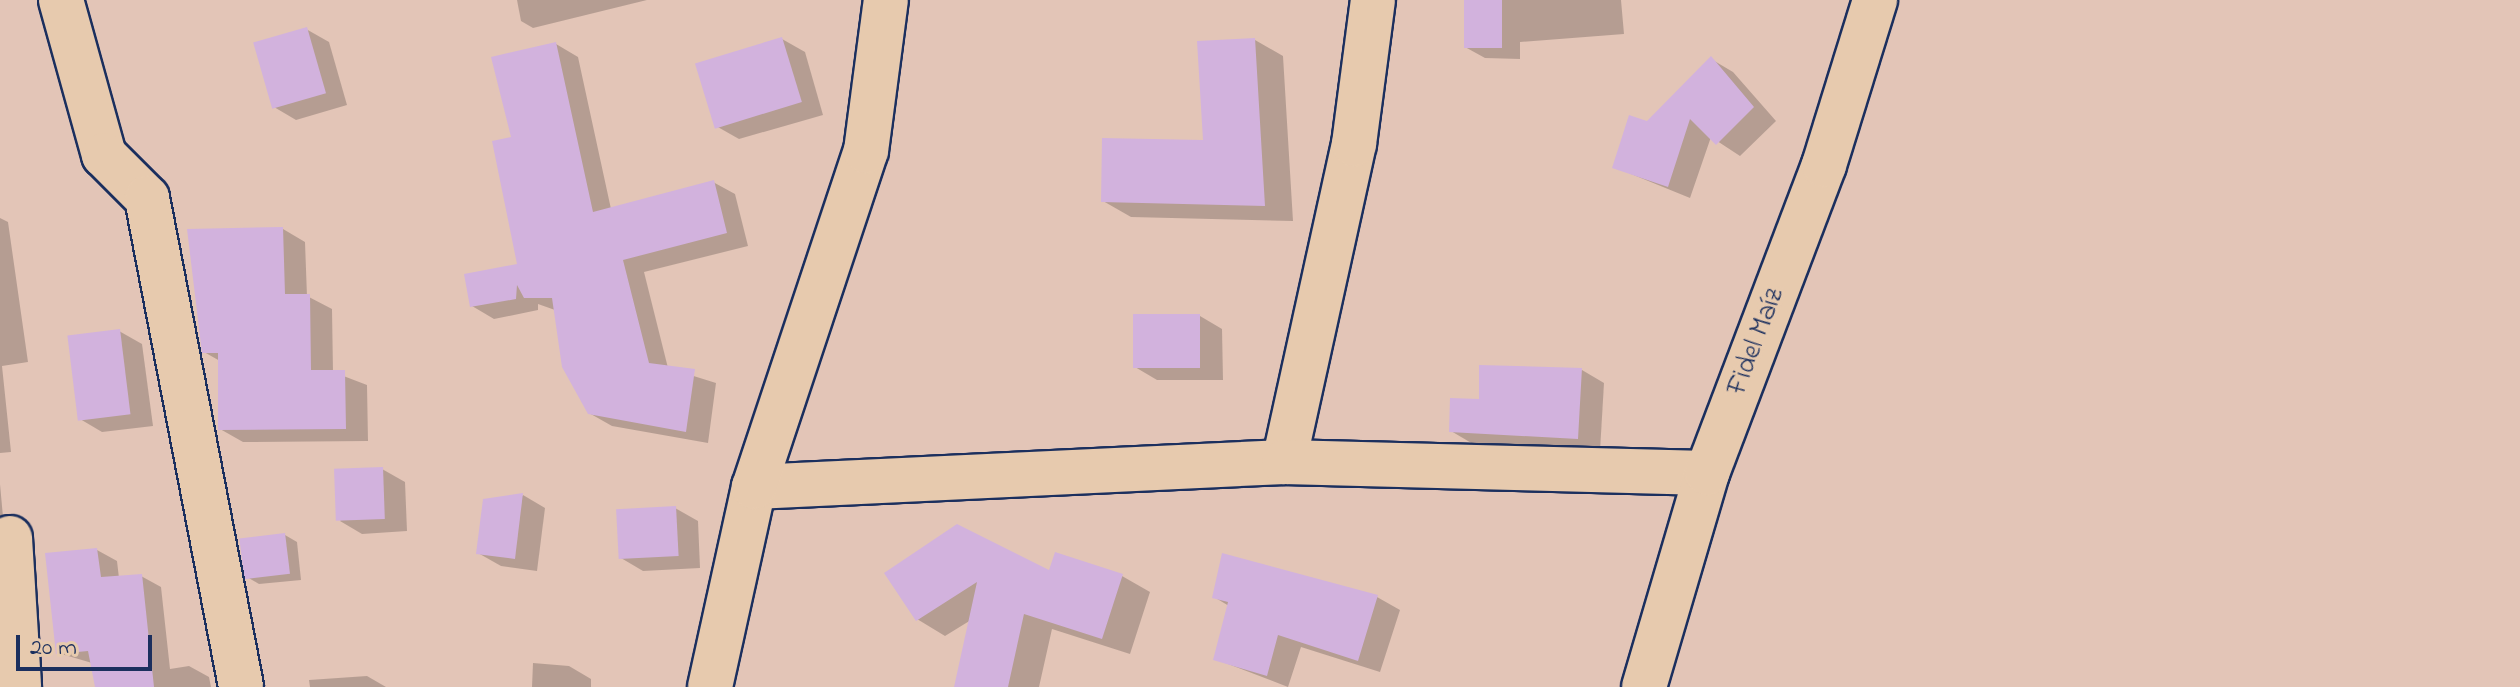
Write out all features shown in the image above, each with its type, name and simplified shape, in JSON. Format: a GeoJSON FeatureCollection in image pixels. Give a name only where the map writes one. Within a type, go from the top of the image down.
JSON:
{"type":"FeatureCollection","features":[{"type":"Feature","properties":{"kind":"street"},"geometry":{"type":"LineString","coordinates":[[61,0],[104,155],[147,198],[241,687]]}},
{"type":"Feature","properties":{"kind":"street"},"geometry":{"type":"LineString","coordinates":[[710,687],[754,487],[866,151],[886,0]]}},
{"type":"Feature","properties":{"kind":"street"},"geometry":{"type":"LineString","coordinates":[[1284,462],[1354,144],[1373,0]]}},
{"type":"Feature","properties":{"kind":"street","name":"Fidel Maíz"},"geometry":{"type":"LineString","coordinates":[[1644,687],[1707,473],[1824,165],[1875,0]]}},
{"type":"Feature","properties":{"kind":"street"},"geometry":{"type":"LineString","coordinates":[[754,487],[1284,462],[1707,473]]}},
{"type":"Feature","properties":{"kind":"street"},"geometry":{"type":"LineString","coordinates":[[10,538],[19,687]]}},
{"type":"Feature","properties":{"kind":"building"},"geometry":{"type":"Polygon","coordinates":[[[1464,0],[1502,0],[1502,48],[1464,48],[1464,0]]]}},
{"type":"Feature","properties":{"kind":"building"},"geometry":{"type":"Polygon","coordinates":[[[307,27],[326,93],[272,109],[253,42],[307,27]]]}},
{"type":"Feature","properties":{"kind":"building"},"geometry":{"type":"Polygon","coordinates":[[[782,37],[802,102],[715,129],[695,64],[782,37]]]}},
{"type":"Feature","properties":{"kind":"building"},"geometry":{"type":"Polygon","coordinates":[[[1255,38],[1265,206],[1101,202],[1102,138],[1203,140],[1197,41],[1255,38]]]}},
{"type":"Feature","properties":{"kind":"building"},"geometry":{"type":"Polygon","coordinates":[[[556,42],[593,212],[714,180],[727,233],[623,260],[649,363],[695,369],[686,432],[588,414],[562,367],[552,298],[524,298],[517,285],[516,299],[470,307],[464,274],[517,264],[492,141],[511,137],[491,57],[556,42]]]}},
{"type":"Feature","properties":{"kind":"building"},"geometry":{"type":"Polygon","coordinates":[[[1711,56],[1754,107],[1716,145],[1690,119],[1668,187],[1612,168],[1629,115],[1647,121],[1711,56]]]}},
{"type":"Feature","properties":{"kind":"building"},"geometry":{"type":"Polygon","coordinates":[[[283,227],[285,294],[310,294],[311,370],[345,370],[346,429],[218,430],[218,353],[202,353],[187,229],[283,227]]]}},
{"type":"Feature","properties":{"kind":"building"},"geometry":{"type":"Polygon","coordinates":[[[1133,314],[1200,314],[1200,368],[1133,368],[1133,314]]]}},
{"type":"Feature","properties":{"kind":"building"},"geometry":{"type":"Polygon","coordinates":[[[120,329],[130,414],[78,421],[67,335],[120,329]]]}},
{"type":"Feature","properties":{"kind":"building"},"geometry":{"type":"Polygon","coordinates":[[[1479,365],[1582,368],[1578,439],[1449,432],[1450,398],[1479,399],[1479,365]]]}},
{"type":"Feature","properties":{"kind":"building"},"geometry":{"type":"Polygon","coordinates":[[[383,467],[385,519],[336,521],[334,469],[383,467]]]}},
{"type":"Feature","properties":{"kind":"building"},"geometry":{"type":"Polygon","coordinates":[[[523,493],[515,559],[476,554],[483,499],[523,493]]]}},
{"type":"Feature","properties":{"kind":"building"},"geometry":{"type":"Polygon","coordinates":[[[676,506],[679,556],[619,559],[616,509],[676,506]]]}},
{"type":"Feature","properties":{"kind":"building"},"geometry":{"type":"Polygon","coordinates":[[[957,524],[1049,570],[1055,552],[1123,574],[1102,639],[1024,614],[1008,687],[954,687],[977,582],[916,621],[884,573],[957,524]]]}},
{"type":"Feature","properties":{"kind":"building"},"geometry":{"type":"Polygon","coordinates":[[[285,533],[290,574],[244,579],[239,539],[285,533]]]}},
{"type":"Feature","properties":{"kind":"building"},"geometry":{"type":"Polygon","coordinates":[[[97,548],[101,577],[142,574],[154,687],[95,687],[88,651],[56,654],[45,553],[97,548]]]}},
{"type":"Feature","properties":{"kind":"building"},"geometry":{"type":"Polygon","coordinates":[[[1222,553],[1378,595],[1358,661],[1278,635],[1267,676],[1213,660],[1228,602],[1212,598],[1222,553]]]}}]}
